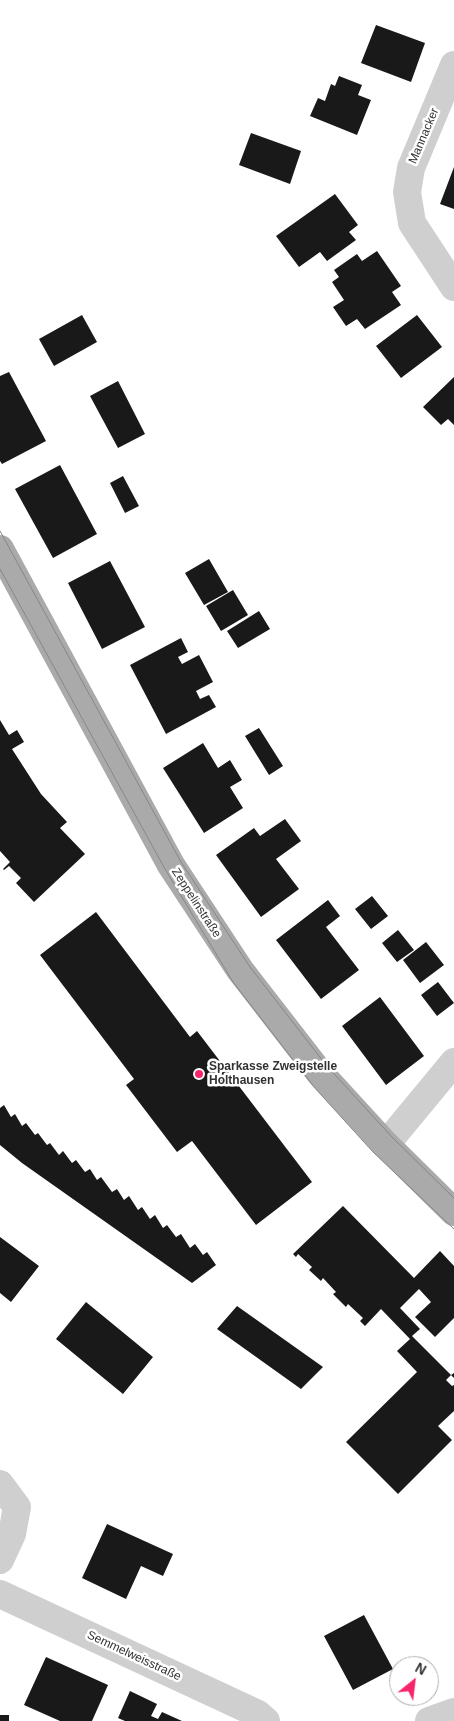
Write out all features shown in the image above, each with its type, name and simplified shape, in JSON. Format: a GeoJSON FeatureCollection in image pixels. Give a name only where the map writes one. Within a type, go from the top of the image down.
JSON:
{"type":"FeatureCollection","features":[{"type":"Feature","properties":{"kind":"main road","name":"Zeppelinstraße"},"geometry":{"type":"LineString","coordinates":[[0,549],[171,865],[240,970],[319,1072],[384,1143],[454,1212]]}},
{"type":"Feature","properties":{"kind":"street","name":"Mannacker"},"geometry":{"type":"LineString","coordinates":[[454,65],[411,168],[407,192],[412,223],[454,288]]}},
{"type":"Feature","properties":{"kind":"street"},"geometry":{"type":"LineString","coordinates":[[384,1143],[392,1137],[454,1062]]}},
{"type":"Feature","properties":{"kind":"street"},"geometry":{"type":"LineString","coordinates":[[0,1484],[17,1507],[12,1534],[0,1560]]}},
{"type":"Feature","properties":{"kind":"street","name":"Semmelweisstraße"},"geometry":{"type":"LineString","coordinates":[[0,1594],[258,1714],[266,1721]]}},
{"type":"Feature","properties":{"kind":"street"},"geometry":{"type":"LineString","coordinates":[[430,1721],[454,1712]]}},
{"type":"Feature","properties":{"kind":"building"},"geometry":{"type":"Polygon","coordinates":[[[376,25],[425,43],[411,82],[361,63],[376,25]]]}},
{"type":"Feature","properties":{"kind":"building"},"geometry":{"type":"Polygon","coordinates":[[[339,76],[362,85],[358,95],[371,100],[357,135],[310,116],[318,98],[325,101],[331,84],[335,86],[339,76]]]}},
{"type":"Feature","properties":{"kind":"building"},"geometry":{"type":"Polygon","coordinates":[[[251,133],[301,151],[290,184],[239,165],[251,133]]]}},
{"type":"Feature","properties":{"kind":"building"},"geometry":{"type":"Polygon","coordinates":[[[454,167],[454,209],[440,204],[454,167]]]}},
{"type":"Feature","properties":{"kind":"building"},"geometry":{"type":"Polygon","coordinates":[[[335,194],[358,225],[349,232],[356,240],[327,261],[320,252],[299,267],[276,236],[335,194]]]}},
{"type":"Feature","properties":{"kind":"building"},"geometry":{"type":"Polygon","coordinates":[[[377,251],[401,286],[392,292],[401,305],[365,329],[357,319],[346,326],[333,307],[344,300],[332,282],[339,277],[334,270],[357,254],[362,261],[377,251]]]}},
{"type":"Feature","properties":{"kind":"building"},"geometry":{"type":"Polygon","coordinates":[[[82,315],[97,342],[54,366],[39,339],[82,315]]]}},
{"type":"Feature","properties":{"kind":"building"},"geometry":{"type":"Polygon","coordinates":[[[417,315],[442,347],[401,378],[376,346],[417,315]]]}},
{"type":"Feature","properties":{"kind":"building"},"geometry":{"type":"Polygon","coordinates":[[[9,372],[46,441],[2,464],[0,461],[0,376],[9,372]]]}},
{"type":"Feature","properties":{"kind":"building"},"geometry":{"type":"Polygon","coordinates":[[[454,377],[454,425],[448,419],[441,425],[423,407],[454,377]]]}},
{"type":"Feature","properties":{"kind":"building"},"geometry":{"type":"Polygon","coordinates":[[[118,381],[145,434],[118,448],[90,396],[118,381]]]}},
{"type":"Feature","properties":{"kind":"building"},"geometry":{"type":"Polygon","coordinates":[[[60,465],[97,534],[53,558],[15,489],[60,465]]]}},
{"type":"Feature","properties":{"kind":"building"},"geometry":{"type":"Polygon","coordinates":[[[123,476],[139,506],[125,513],[110,483],[123,476]]]}},
{"type":"Feature","properties":{"kind":"building"},"geometry":{"type":"Polygon","coordinates":[[[209,559],[228,592],[204,605],[185,573],[209,559]]]}},
{"type":"Feature","properties":{"kind":"building"},"geometry":{"type":"Polygon","coordinates":[[[110,561],[145,627],[102,649],[68,583],[110,561]]]}},
{"type":"Feature","properties":{"kind":"building"},"geometry":{"type":"Polygon","coordinates":[[[233,590],[248,615],[221,631],[206,606],[233,590]]]}},
{"type":"Feature","properties":{"kind":"building"},"geometry":{"type":"Polygon","coordinates":[[[259,611],[270,629],[238,648],[227,631],[259,611]]]}},
{"type":"Feature","properties":{"kind":"building"},"geometry":{"type":"Polygon","coordinates":[[[181,638],[188,652],[178,657],[182,664],[199,655],[213,682],[196,691],[200,699],[209,695],[216,707],[166,734],[130,665],[181,638]]]}},
{"type":"Feature","properties":{"kind":"building"},"geometry":{"type":"Polygon","coordinates":[[[0,720],[9,735],[17,730],[24,742],[12,749],[41,794],[67,822],[60,828],[85,854],[34,902],[16,883],[21,878],[9,866],[3,869],[10,862],[0,851],[0,720]]]}},
{"type":"Feature","properties":{"kind":"building"},"geometry":{"type":"Polygon","coordinates":[[[259,728],[283,766],[269,775],[245,736],[259,728]]]}},
{"type":"Feature","properties":{"kind":"building"},"geometry":{"type":"Polygon","coordinates":[[[203,743],[218,768],[230,760],[242,780],[230,787],[243,808],[204,833],[163,768],[203,743]]]}},
{"type":"Feature","properties":{"kind":"building"},"geometry":{"type":"Polygon","coordinates":[[[285,819],[301,841],[276,859],[299,889],[261,917],[216,855],[254,828],[260,836],[285,819]]]}},
{"type":"Feature","properties":{"kind":"building"},"geometry":{"type":"Polygon","coordinates":[[[372,896],[388,916],[371,929],[355,909],[372,896]]]}},
{"type":"Feature","properties":{"kind":"building"},"geometry":{"type":"Polygon","coordinates":[[[328,900],[340,916],[326,927],[359,970],[321,999],[276,940],[328,900]]]}},
{"type":"Feature","properties":{"kind":"building"},"geometry":{"type":"Polygon","coordinates":[[[96,912],[190,1037],[197,1031],[312,1182],[256,1225],[192,1141],[177,1152],[126,1085],[134,1079],[40,955],[96,912]]]}},
{"type":"Feature","properties":{"kind":"building"},"geometry":{"type":"Polygon","coordinates":[[[398,930],[414,950],[397,962],[382,943],[398,930]]]}},
{"type":"Feature","properties":{"kind":"building"},"geometry":{"type":"Polygon","coordinates":[[[426,942],[444,965],[420,983],[403,960],[426,942]]]}},
{"type":"Feature","properties":{"kind":"building"},"geometry":{"type":"Polygon","coordinates":[[[438,982],[454,1003],[437,1016],[421,995],[438,982]]]}},
{"type":"Feature","properties":{"kind":"building"},"geometry":{"type":"Polygon","coordinates":[[[380,997],[424,1056],[386,1085],[342,1026],[380,997]]]}},
{"type":"Feature","properties":{"kind":"building"},"geometry":{"type":"Polygon","coordinates":[[[4,1105],[11,1117],[15,1114],[22,1126],[26,1123],[35,1135],[38,1133],[47,1145],[50,1143],[59,1155],[63,1151],[72,1163],[76,1160],[85,1172],[90,1169],[97,1180],[101,1177],[112,1192],[117,1189],[124,1200],[129,1196],[138,1210],[142,1207],[150,1219],[155,1215],[163,1228],[167,1225],[176,1237],[181,1234],[190,1248],[195,1244],[203,1255],[207,1252],[216,1265],[192,1283],[22,1163],[0,1145],[0,1108],[4,1105]]]}},
{"type":"Feature","properties":{"kind":"building"},"geometry":{"type":"Polygon","coordinates":[[[343,1206],[414,1278],[440,1251],[454,1266],[454,1318],[435,1337],[415,1317],[431,1302],[419,1289],[400,1308],[420,1329],[412,1336],[451,1375],[446,1380],[452,1386],[454,1385],[454,1411],[438,1426],[452,1440],[398,1494],[346,1442],[417,1372],[397,1351],[410,1339],[381,1309],[365,1326],[360,1321],[363,1318],[348,1304],[346,1307],[333,1294],[336,1292],[323,1278],[321,1281],[309,1270],[312,1267],[298,1254],[296,1257],[293,1254],[343,1206]]]}},
{"type":"Feature","properties":{"kind":"building"},"geometry":{"type":"Polygon","coordinates":[[[0,1237],[39,1266],[11,1302],[0,1293],[0,1237]]]}},
{"type":"Feature","properties":{"kind":"building"},"geometry":{"type":"Polygon","coordinates":[[[86,1302],[153,1357],[123,1394],[56,1339],[86,1302]]]}},
{"type":"Feature","properties":{"kind":"building"},"geometry":{"type":"Polygon","coordinates":[[[237,1306],[323,1367],[301,1389],[217,1329],[237,1306]]]}},
{"type":"Feature","properties":{"kind":"building"},"geometry":{"type":"Polygon","coordinates":[[[107,1524],[173,1554],[163,1576],[141,1566],[126,1599],[82,1578],[107,1524]]]}},
{"type":"Feature","properties":{"kind":"building"},"geometry":{"type":"Polygon","coordinates":[[[364,1615],[389,1662],[389,1671],[353,1690],[324,1636],[364,1615]]]}},
{"type":"Feature","properties":{"kind":"building"},"geometry":{"type":"Polygon","coordinates":[[[46,1657],[108,1685],[92,1721],[60,1721],[24,1705],[46,1657]]]}},
{"type":"Feature","properties":{"kind":"building"},"geometry":{"type":"Polygon","coordinates":[[[130,1691],[157,1704],[151,1716],[158,1719],[162,1712],[182,1721],[125,1721],[118,1718],[130,1691]]]}},
{"type":"Feature","properties":{"kind":"building"},"geometry":{"type":"Polygon","coordinates":[[[0,1715],[9,1715],[9,1721],[0,1721],[0,1715]]]}},
{"type":"Feature","properties":{"kind":"tram line"},"geometry":{"type":"LineString","coordinates":[[0,531],[181,862],[250,967],[326,1065],[392,1137],[454,1198]]}},
{"type":"Feature","properties":{"kind":"tram line"},"geometry":{"type":"LineString","coordinates":[[0,569],[165,869],[233,982],[314,1087],[373,1152],[454,1229]]}},
{"type":"Feature","properties":{"kind":"place","name":"Sparkasse Zweigstelle Holthausen"},"geometry":{"type":"Point","coordinates":[199,1074]}}]}
